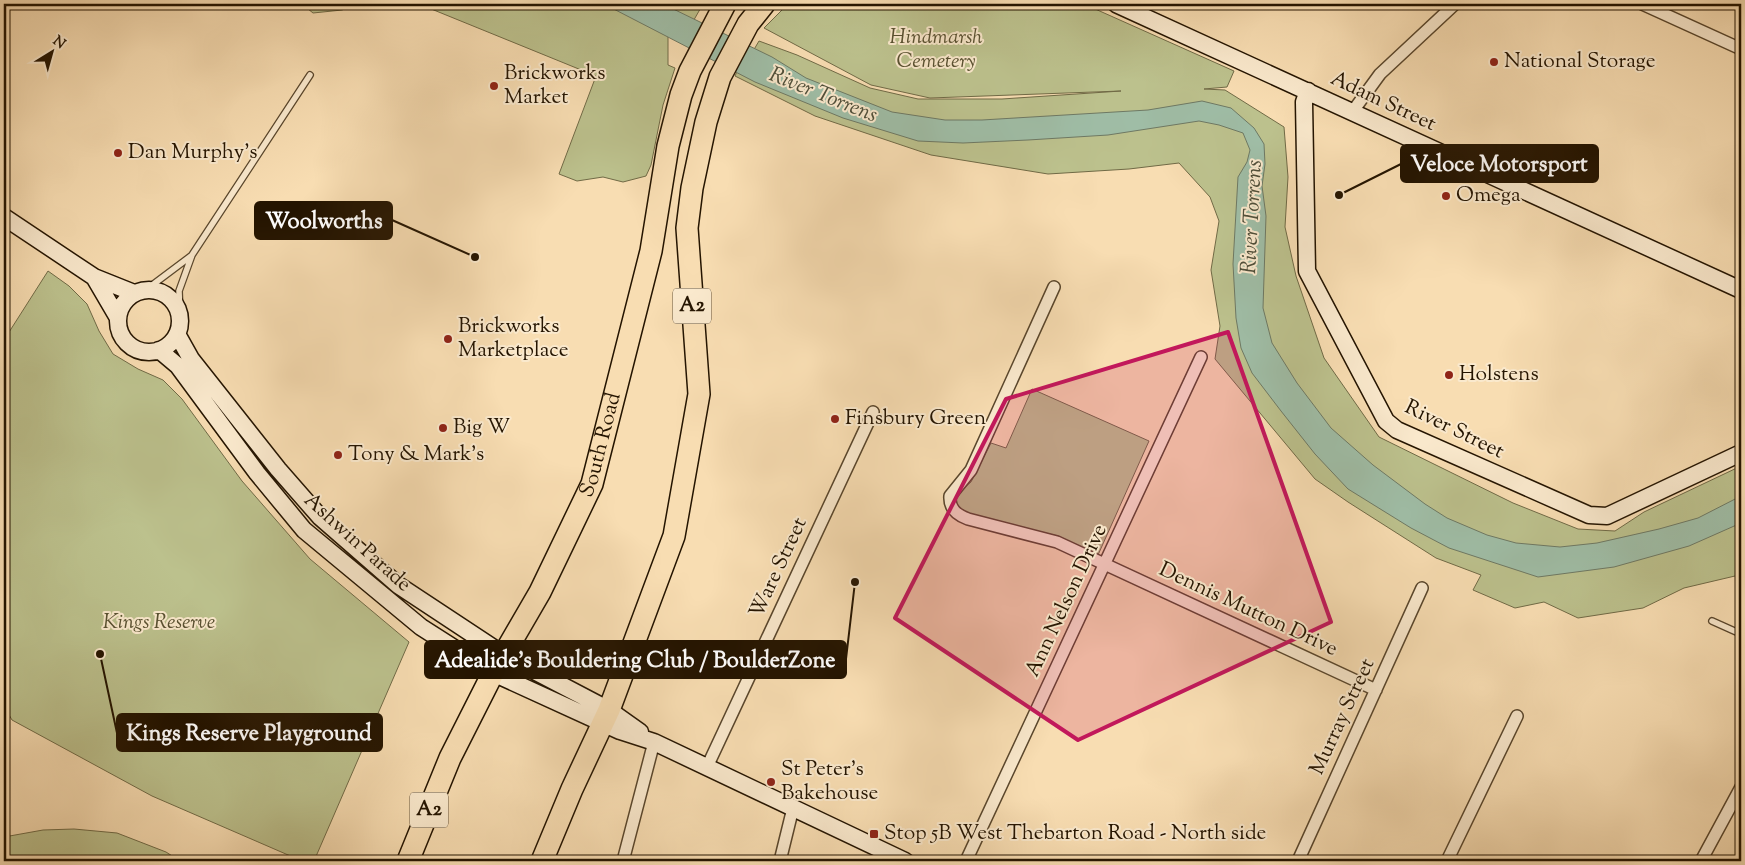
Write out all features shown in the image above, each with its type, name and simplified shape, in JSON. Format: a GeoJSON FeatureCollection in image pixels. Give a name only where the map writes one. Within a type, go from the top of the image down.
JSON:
{"type":"FeatureCollection","features":[{"type":"Feature","properties":{"kind":"highway","name":"South Road"},"geometry":{"type":"LineString","coordinates":[[408,861],[450,758],[499,664],[540,592],[592,484],[651,251],[668,146],[690,72],[725,4]]}},
{"type":"Feature","properties":{"kind":"highway","name":"A2"},"geometry":{"type":"LineString","coordinates":[[542,861],[572,789],[606,717],[674,536],[699,394],[686,228],[692,188],[706,122],[720,77],[748,24],[764,4]]}},
{"type":"Feature","properties":{"kind":"street","name":"Adam Street"},"geometry":{"type":"LineString","coordinates":[[1116,4],[1741,290]]}},
{"type":"Feature","properties":{"kind":"street"},"geometry":{"type":"LineString","coordinates":[[1353,111],[1380,74],[1456,4]]}},
{"type":"Feature","properties":{"kind":"street"},"geometry":{"type":"LineString","coordinates":[[1642,4],[1741,49]]}},
{"type":"Feature","properties":{"kind":"street","name":"River Street"},"geometry":{"type":"LineString","coordinates":[[1308,91],[1304,102],[1307,271],[1386,420],[1397,430],[1589,515],[1598,517],[1607,516],[1741,453]]}},
{"type":"Feature","properties":{"kind":"street"},"geometry":{"type":"LineString","coordinates":[[4,217],[94,277],[140,291],[162,292],[174,302],[180,316],[177,334],[170,344],[159,350],[146,352],[130,345],[119,330],[118,318],[122,303],[140,291]]}},
{"type":"Feature","properties":{"kind":"street"},"geometry":{"type":"LineString","coordinates":[[94,277],[118,318]]}},
{"type":"Feature","properties":{"kind":"street","name":"Dennis Mutton Drive"},"geometry":{"type":"LineString","coordinates":[[1054,287],[971,470],[965,480],[952,492],[950,502],[952,509],[962,517],[1057,542],[1376,690]]}},
{"type":"Feature","properties":{"kind":"street","name":"Ashwin Parade"},"geometry":{"type":"LineString","coordinates":[[177,334],[191,359],[278,469],[320,517],[398,585],[499,664]]}},
{"type":"Feature","properties":{"kind":"street","name":"Ashwin Parade"},"geometry":{"type":"LineString","coordinates":[[159,350],[178,366],[257,472],[304,530],[421,627],[499,664]]}},
{"type":"Feature","properties":{"kind":"street","name":"Ann Nelson Drive"},"geometry":{"type":"LineString","coordinates":[[966,861],[1201,357]]}},
{"type":"Feature","properties":{"kind":"street","name":"Ware Street"},"geometry":{"type":"LineString","coordinates":[[707,767],[872,412]]}},
{"type":"Feature","properties":{"kind":"street","name":"Murray Street"},"geometry":{"type":"LineString","coordinates":[[1298,861],[1422,588]]}},
{"type":"Feature","properties":{"kind":"street"},"geometry":{"type":"LineString","coordinates":[[499,664],[654,742],[906,861]]}},
{"type":"Feature","properties":{"kind":"street"},"geometry":{"type":"LineString","coordinates":[[1447,861],[1517,716]]}},
{"type":"Feature","properties":{"kind":"street"},"geometry":{"type":"LineString","coordinates":[[623,861],[654,742]]}},
{"type":"Feature","properties":{"kind":"street"},"geometry":{"type":"LineString","coordinates":[[1701,861],[1741,787]]}},
{"type":"Feature","properties":{"kind":"street"},"geometry":{"type":"LineString","coordinates":[[780,861],[793,808]]}},
{"type":"Feature","properties":{"kind":"lane"},"geometry":{"type":"LineString","coordinates":[[180,316],[179,291],[192,255],[310,75]]}},
{"type":"Feature","properties":{"kind":"lane"},"geometry":{"type":"LineString","coordinates":[[140,291],[192,255]]}},
{"type":"Feature","properties":{"kind":"lane"},"geometry":{"type":"LineString","coordinates":[[1712,621],[1741,634]]}},
{"type":"Feature","properties":{"kind":"highlighted area"},"geometry":{"type":"Polygon","coordinates":[[[1228,332],[1331,622],[1078,740],[895,618],[1006,399],[1228,332]]]}},
{"type":"Feature","properties":{"kind":"green space"},"geometry":{"type":"Polygon","coordinates":[[[302,4],[358,4],[342,10],[313,13],[302,4]]]}},
{"type":"Feature","properties":{"kind":"green space"},"geometry":{"type":"Polygon","coordinates":[[[419,4],[703,4],[687,32],[668,33],[668,65],[675,68],[663,105],[651,165],[646,176],[623,182],[603,177],[577,181],[559,174],[596,76],[419,4]]]}},
{"type":"Feature","properties":{"kind":"green space","name":"Hindmarsh Cemetery"},"geometry":{"type":"Polygon","coordinates":[[[788,4],[1084,4],[1234,71],[1227,87],[1204,89],[1225,90],[1284,127],[1288,177],[1285,227],[1296,276],[1324,358],[1379,437],[1513,503],[1578,529],[1615,531],[1644,512],[1741,466],[1741,572],[1735,576],[1684,588],[1643,608],[1578,618],[1544,602],[1515,608],[1473,590],[1481,575],[1436,558],[1315,479],[1215,359],[1220,326],[1211,270],[1219,221],[1210,197],[1179,163],[1129,169],[1048,174],[931,155],[815,116],[735,76],[741,63],[746,63],[759,41],[797,55],[870,88],[918,99],[1002,99],[1121,91],[930,98],[871,85],[764,28],[788,4]]]}},
{"type":"Feature","properties":{"kind":"green space","name":"Kings Reserve"},"geometry":{"type":"Polygon","coordinates":[[[48,271],[69,286],[87,304],[99,331],[113,354],[138,369],[163,380],[182,399],[242,481],[310,559],[409,642],[314,861],[302,861],[152,796],[12,720],[4,706],[4,340],[48,271]]]}},
{"type":"Feature","properties":{"kind":"green space"},"geometry":{"type":"Polygon","coordinates":[[[1032,389],[1149,441],[1098,555],[1058,536],[977,517],[967,514],[956,506],[956,495],[971,482],[991,443],[1006,448],[1032,389]]]}},
{"type":"Feature","properties":{"kind":"green space"},"geometry":{"type":"Polygon","coordinates":[[[74,829],[117,833],[166,852],[180,861],[4,861],[4,837],[43,830],[74,829]]]}},
{"type":"Feature","properties":{"kind":"water","name":"River Torrens"},"geometry":{"type":"Polygon","coordinates":[[[604,4],[663,4],[772,57],[806,78],[892,112],[945,120],[982,120],[1148,110],[1202,101],[1231,108],[1254,128],[1264,144],[1265,164],[1262,186],[1266,216],[1263,308],[1272,343],[1297,383],[1331,428],[1373,465],[1447,518],[1487,535],[1516,543],[1560,547],[1597,543],[1698,518],[1741,496],[1741,523],[1689,546],[1614,567],[1538,577],[1449,548],[1411,528],[1348,489],[1315,454],[1252,373],[1241,348],[1236,318],[1233,264],[1238,177],[1247,162],[1250,150],[1243,133],[1199,121],[1108,135],[963,143],[918,141],[843,118],[755,82],[604,4]]]}},
{"type":"Feature","properties":{"kind":"place","name":"National Storage"},"geometry":{"type":"Point","coordinates":[1494,62]}},
{"type":"Feature","properties":{"kind":"place","name":"Brickworks Market"},"geometry":{"type":"Point","coordinates":[494,86]}},
{"type":"Feature","properties":{"kind":"place","name":"Dan Murphy's"},"geometry":{"type":"Point","coordinates":[118,153]}},
{"type":"Feature","properties":{"kind":"place","name":"Veloce Motorsport"},"geometry":{"type":"Point","coordinates":[1339,195]}},
{"type":"Feature","properties":{"kind":"place","name":"Omega"},"geometry":{"type":"Point","coordinates":[1446,196]}},
{"type":"Feature","properties":{"kind":"place","name":"Woolworths"},"geometry":{"type":"Point","coordinates":[475,257]}},
{"type":"Feature","properties":{"kind":"place","name":"Brickworks Marketplace"},"geometry":{"type":"Point","coordinates":[448,339]}},
{"type":"Feature","properties":{"kind":"place","name":"Holstens"},"geometry":{"type":"Point","coordinates":[1449,375]}},
{"type":"Feature","properties":{"kind":"place","name":"Finsbury Green"},"geometry":{"type":"Point","coordinates":[835,419]}},
{"type":"Feature","properties":{"kind":"place","name":"Big W"},"geometry":{"type":"Point","coordinates":[443,428]}},
{"type":"Feature","properties":{"kind":"place","name":"Tony & Mark's"},"geometry":{"type":"Point","coordinates":[338,455]}},
{"type":"Feature","properties":{"kind":"place","name":"Adealide's Bouldering Club / BoulderZone"},"geometry":{"type":"Point","coordinates":[855,582]}},
{"type":"Feature","properties":{"kind":"place","name":"Kings Reserve Playground"},"geometry":{"type":"Point","coordinates":[100,654]}},
{"type":"Feature","properties":{"kind":"place","name":"St Peter's Bakehouse"},"geometry":{"type":"Point","coordinates":[771,782]}},
{"type":"Feature","properties":{"kind":"place","name":"Stop 5B West Thebarton Road - North side"},"geometry":{"type":"Point","coordinates":[874,834]}}]}
